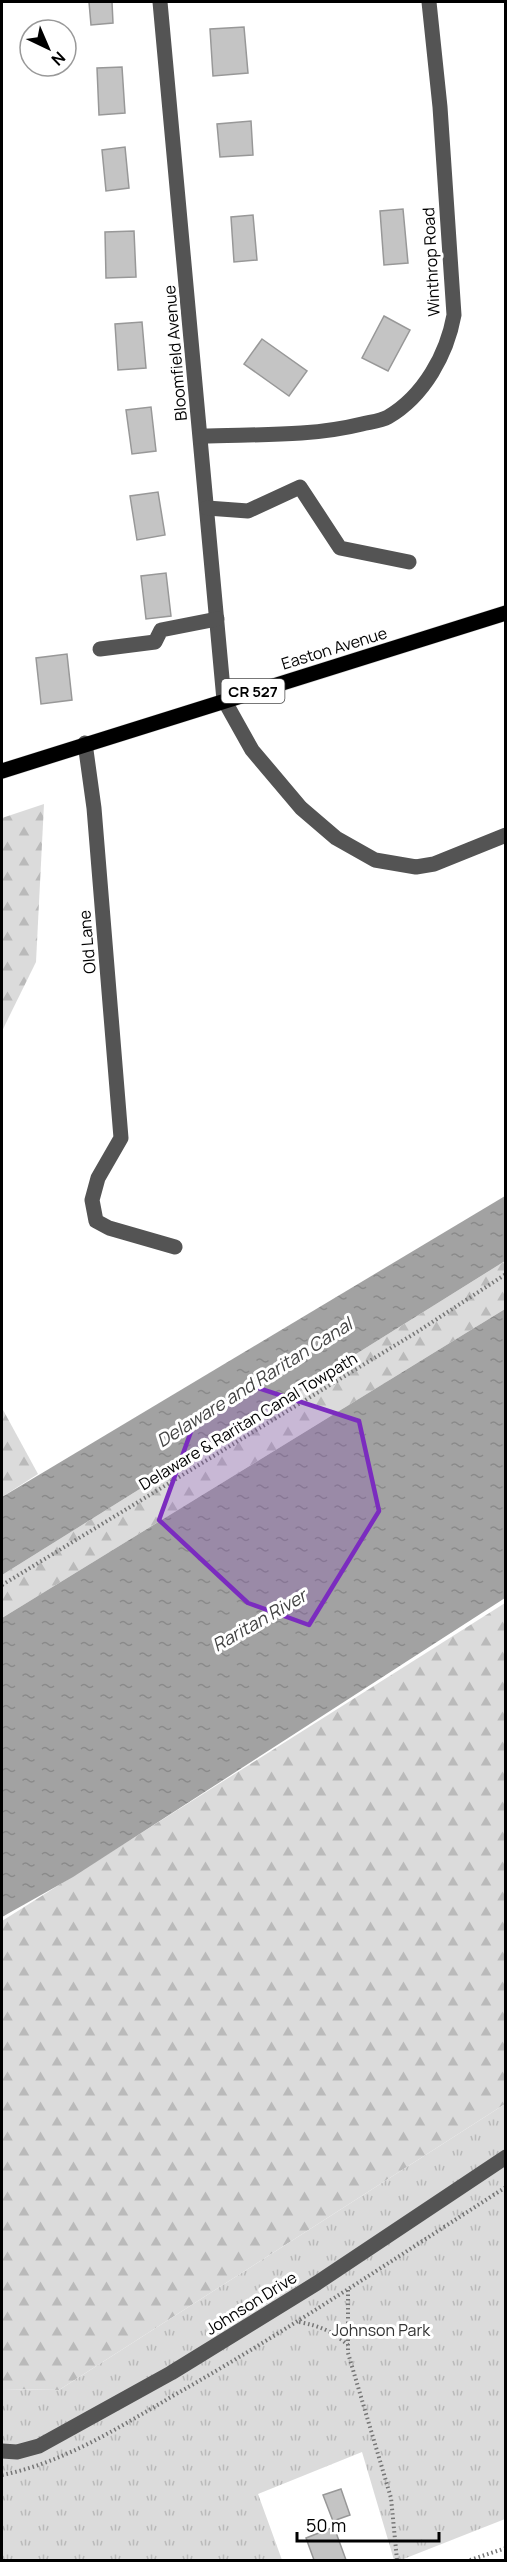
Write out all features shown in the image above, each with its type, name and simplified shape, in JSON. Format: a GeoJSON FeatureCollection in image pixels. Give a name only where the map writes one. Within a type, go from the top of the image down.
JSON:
{"type":"FeatureCollection","features":[{"type":"Feature","properties":{"kind":"main road","name":"Easton Avenue"},"geometry":{"type":"LineString","coordinates":[[2,771],[85,743],[506,613]]}},
{"type":"Feature","properties":{"kind":"street","name":"Bloomfield Avenue"},"geometry":{"type":"LineString","coordinates":[[160,2],[224,700]]}},
{"type":"Feature","properties":{"kind":"street","name":"Winthrop Road"},"geometry":{"type":"LineString","coordinates":[[201,436],[331,432],[387,418],[405,405],[425,384],[450,336],[454,315],[440,106],[429,2]]}},
{"type":"Feature","properties":{"kind":"street"},"geometry":{"type":"LineString","coordinates":[[207,508],[248,511],[300,487],[340,548],[409,562]]}},
{"type":"Feature","properties":{"kind":"street"},"geometry":{"type":"LineString","coordinates":[[100,649],[155,642],[162,630],[217,619]]}},
{"type":"Feature","properties":{"kind":"street"},"geometry":{"type":"LineString","coordinates":[[224,700],[252,750],[301,808],[336,838],[375,860],[416,867],[434,864],[506,835]]}},
{"type":"Feature","properties":{"kind":"street","name":"Old Lane"},"geometry":{"type":"LineString","coordinates":[[85,743],[94,808],[121,1138],[98,1178],[92,1200],[96,1221],[110,1228],[175,1247]]}},
{"type":"Feature","properties":{"kind":"street","name":"Johnson Drive"},"geometry":{"type":"LineString","coordinates":[[2,2451],[17,2452],[39,2446],[171,2373],[317,2283],[506,2157]]}},
{"type":"Feature","properties":{"kind":"path","name":"Delaware & Raritan Canal Towpath"},"geometry":{"type":"LineString","coordinates":[[2,1585],[417,1332],[506,1274]]}},
{"type":"Feature","properties":{"kind":"path"},"geometry":{"type":"LineString","coordinates":[[2,2475],[30,2469],[76,2451],[298,2322],[506,2187]]}},
{"type":"Feature","properties":{"kind":"path"},"geometry":{"type":"LineString","coordinates":[[348,2290],[348,2345],[391,2499],[397,2560]]}},
{"type":"Feature","properties":{"kind":"path"},"geometry":{"type":"LineString","coordinates":[[298,2322],[320,2326],[333,2332],[348,2345]]}},
{"type":"Feature","properties":{"kind":"path"},"geometry":{"type":"LineString","coordinates":[[470,2560],[506,2547]]}},
{"type":"Feature","properties":{"kind":"highlighted area"},"geometry":{"type":"Polygon","coordinates":[[[249,1385],[359,1421],[379,1511],[309,1625],[248,1603],[159,1520],[193,1426],[249,1385]]]}},
{"type":"Feature","properties":{"kind":"green space"},"geometry":{"type":"Polygon","coordinates":[[[44,804],[36,962],[2,1031],[2,818],[44,804]]]}},
{"type":"Feature","properties":{"kind":"green space"},"geometry":{"type":"Polygon","coordinates":[[[505,1261],[505,1309],[2,1618],[2,1575],[505,1261]]]}},
{"type":"Feature","properties":{"kind":"green space"},"geometry":{"type":"Polygon","coordinates":[[[2,1408],[38,1474],[2,1497],[2,1408]]]}},
{"type":"Feature","properties":{"kind":"green space"},"geometry":{"type":"Polygon","coordinates":[[[505,1603],[505,2104],[59,2390],[2,2389],[2,1921],[505,1603]]]}},
{"type":"Feature","properties":{"kind":"green space","name":"Johnson Park"},"geometry":{"type":"Polygon","coordinates":[[[505,2104],[505,2519],[401,2560],[394,2560],[362,2452],[258,2494],[282,2560],[2,2560],[2,2389],[59,2390],[505,2104]]]}},
{"type":"Feature","properties":{"kind":"water","name":"Delaware and Raritan Canal"},"geometry":{"type":"Polygon","coordinates":[[[505,1196],[505,1261],[2,1575],[2,1497],[505,1196]]]}},
{"type":"Feature","properties":{"kind":"water","name":"Raritan River"},"geometry":{"type":"Polygon","coordinates":[[[505,1309],[505,1598],[73,1877],[2,1917],[2,1618],[505,1309]]]}},
{"type":"Feature","properties":{"kind":"building"},"geometry":{"type":"Polygon","coordinates":[[[89,2],[112,2],[113,23],[91,25],[89,2]]]}},
{"type":"Feature","properties":{"kind":"building"},"geometry":{"type":"Polygon","coordinates":[[[244,27],[248,73],[213,76],[210,29],[244,27]]]}},
{"type":"Feature","properties":{"kind":"building"},"geometry":{"type":"Polygon","coordinates":[[[122,67],[125,113],[99,115],[97,68],[122,67]]]}},
{"type":"Feature","properties":{"kind":"building"},"geometry":{"type":"Polygon","coordinates":[[[251,121],[253,155],[220,157],[217,124],[251,121]]]}},
{"type":"Feature","properties":{"kind":"building"},"geometry":{"type":"Polygon","coordinates":[[[125,147],[129,188],[106,191],[102,150],[125,147]]]}},
{"type":"Feature","properties":{"kind":"building"},"geometry":{"type":"Polygon","coordinates":[[[403,209],[408,263],[384,265],[380,211],[403,209]]]}},
{"type":"Feature","properties":{"kind":"building"},"geometry":{"type":"Polygon","coordinates":[[[253,215],[257,260],[234,262],[231,217],[253,215]]]}},
{"type":"Feature","properties":{"kind":"building"},"geometry":{"type":"Polygon","coordinates":[[[134,231],[136,277],[106,278],[105,232],[134,231]]]}},
{"type":"Feature","properties":{"kind":"building"},"geometry":{"type":"Polygon","coordinates":[[[384,316],[410,330],[388,371],[362,358],[384,316]]]}},
{"type":"Feature","properties":{"kind":"building"},"geometry":{"type":"Polygon","coordinates":[[[142,322],[146,368],[118,370],[115,324],[142,322]]]}},
{"type":"Feature","properties":{"kind":"building"},"geometry":{"type":"Polygon","coordinates":[[[262,339],[307,371],[289,396],[244,364],[262,339]]]}},
{"type":"Feature","properties":{"kind":"building"},"geometry":{"type":"Polygon","coordinates":[[[151,407],[156,451],[132,454],[126,410],[151,407]]]}},
{"type":"Feature","properties":{"kind":"building"},"geometry":{"type":"Polygon","coordinates":[[[158,492],[165,535],[137,540],[130,496],[158,492]]]}},
{"type":"Feature","properties":{"kind":"building"},"geometry":{"type":"Polygon","coordinates":[[[166,573],[171,616],[146,619],[141,576],[166,573]]]}},
{"type":"Feature","properties":{"kind":"building"},"geometry":{"type":"Polygon","coordinates":[[[67,654],[72,700],[41,704],[36,658],[67,654]]]}},
{"type":"Feature","properties":{"kind":"building"},"geometry":{"type":"Polygon","coordinates":[[[341,2489],[350,2515],[333,2521],[323,2495],[341,2489]]]}},
{"type":"Feature","properties":{"kind":"building"},"geometry":{"type":"Polygon","coordinates":[[[334,2527],[346,2560],[314,2560],[306,2538],[334,2527]]]}}]}
